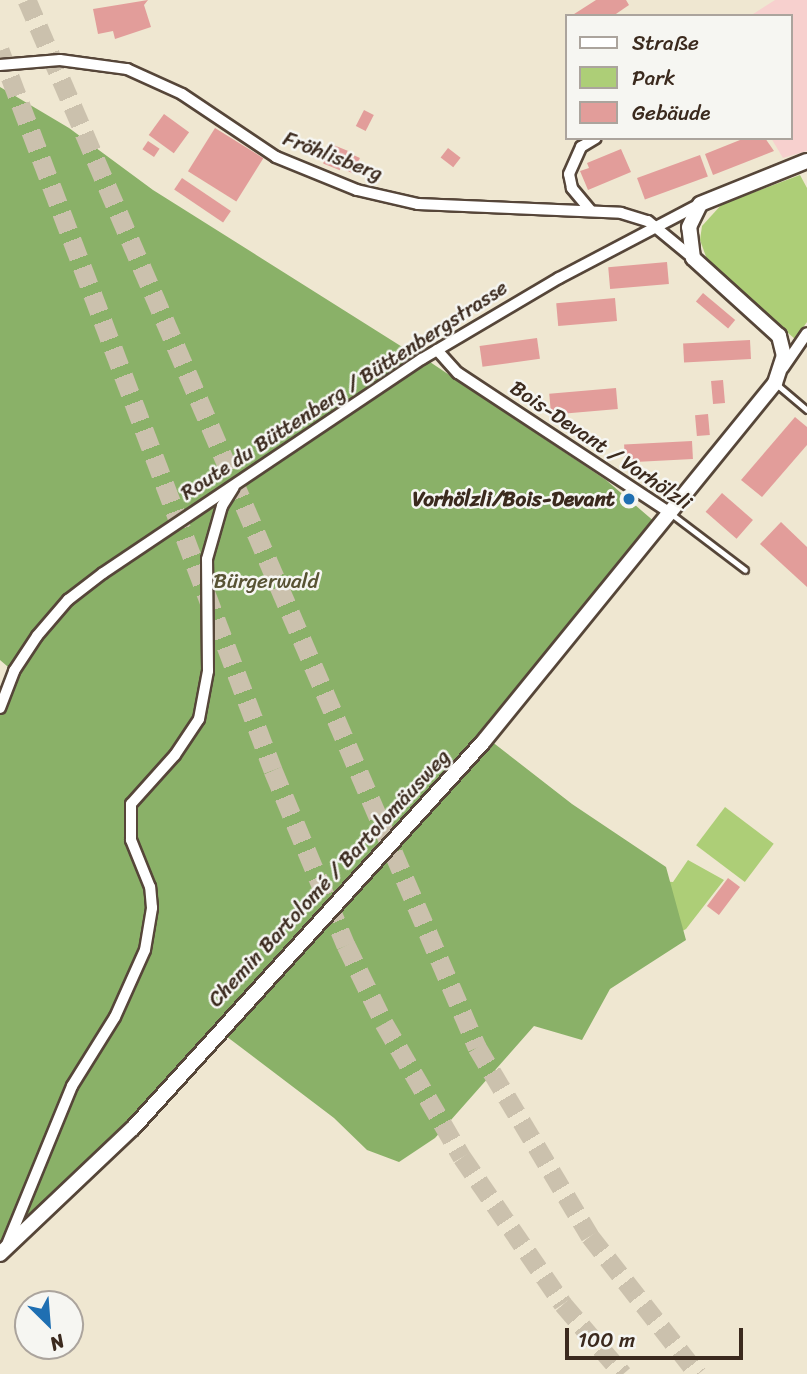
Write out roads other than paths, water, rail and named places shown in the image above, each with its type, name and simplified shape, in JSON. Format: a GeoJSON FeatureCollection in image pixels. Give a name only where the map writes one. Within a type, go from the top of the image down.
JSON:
{"type":"FeatureCollection","features":[{"type":"Feature","properties":{"kind":"street","name":"Fröhlisberg"},"geometry":{"type":"LineString","coordinates":[[0,65],[60,60],[127,69],[182,94],[276,157],[357,190],[402,201],[591,211],[640,217],[693,258]]}},
{"type":"Feature","properties":{"kind":"street"},"geometry":{"type":"LineString","coordinates":[[591,211],[572,188],[569,174],[581,147],[593,140]]}},
{"type":"Feature","properties":{"kind":"street","name":"Route du Büttenberg / Büttenbergstrasse"},"geometry":{"type":"LineString","coordinates":[[0,708],[14,671],[37,636],[68,600],[236,482],[437,350],[653,226],[807,161]]}},
{"type":"Feature","properties":{"kind":"street"},"geometry":{"type":"LineString","coordinates":[[700,204],[689,227],[693,258],[776,330],[783,348],[778,377]]}},
{"type":"Feature","properties":{"kind":"street"},"geometry":{"type":"LineString","coordinates":[[778,377],[807,333]]}},
{"type":"Feature","properties":{"kind":"street","name":"Bois-Devant / Vorhölzli"},"geometry":{"type":"LineString","coordinates":[[437,350],[458,373],[670,513]]}},
{"type":"Feature","properties":{"kind":"street","name":"Chemin Bartolomé / Bartolomäusweg"},"geometry":{"type":"LineString","coordinates":[[3,1252],[133,1128],[484,741],[778,377]]}},
{"type":"Feature","properties":{"kind":"street"},"geometry":{"type":"LineString","coordinates":[[3,1252],[72,1086],[115,1017],[145,950],[152,908],[150,887],[131,840],[131,804],[175,755],[199,719],[208,671],[210,542],[236,482]]}},
{"type":"Feature","properties":{"kind":"lane"},"geometry":{"type":"LineString","coordinates":[[778,377],[807,410]]}},
{"type":"Feature","properties":{"kind":"lane","name":"Bois-Devant / Vorhölzli"},"geometry":{"type":"LineString","coordinates":[[670,513],[745,569]]}},
{"type":"Feature","properties":{"kind":"tunnel"},"geometry":{"type":"LineString","coordinates":[[27,0],[477,1047],[590,1236],[698,1374]]}},
{"type":"Feature","properties":{"kind":"tunnel"},"geometry":{"type":"LineString","coordinates":[[0,50],[273,770],[346,945],[384,1023],[462,1157],[563,1304],[623,1374]]}},
{"type":"Feature","properties":{"kind":"place","name":"Vorhölzli/Bois-Devant"},"geometry":{"type":"Point","coordinates":[629,499]}},
{"type":"Feature","properties":{"kind":"park label","name":"Bürgerwald"},"geometry":{"type":"Point","coordinates":[266,581]}}]}
